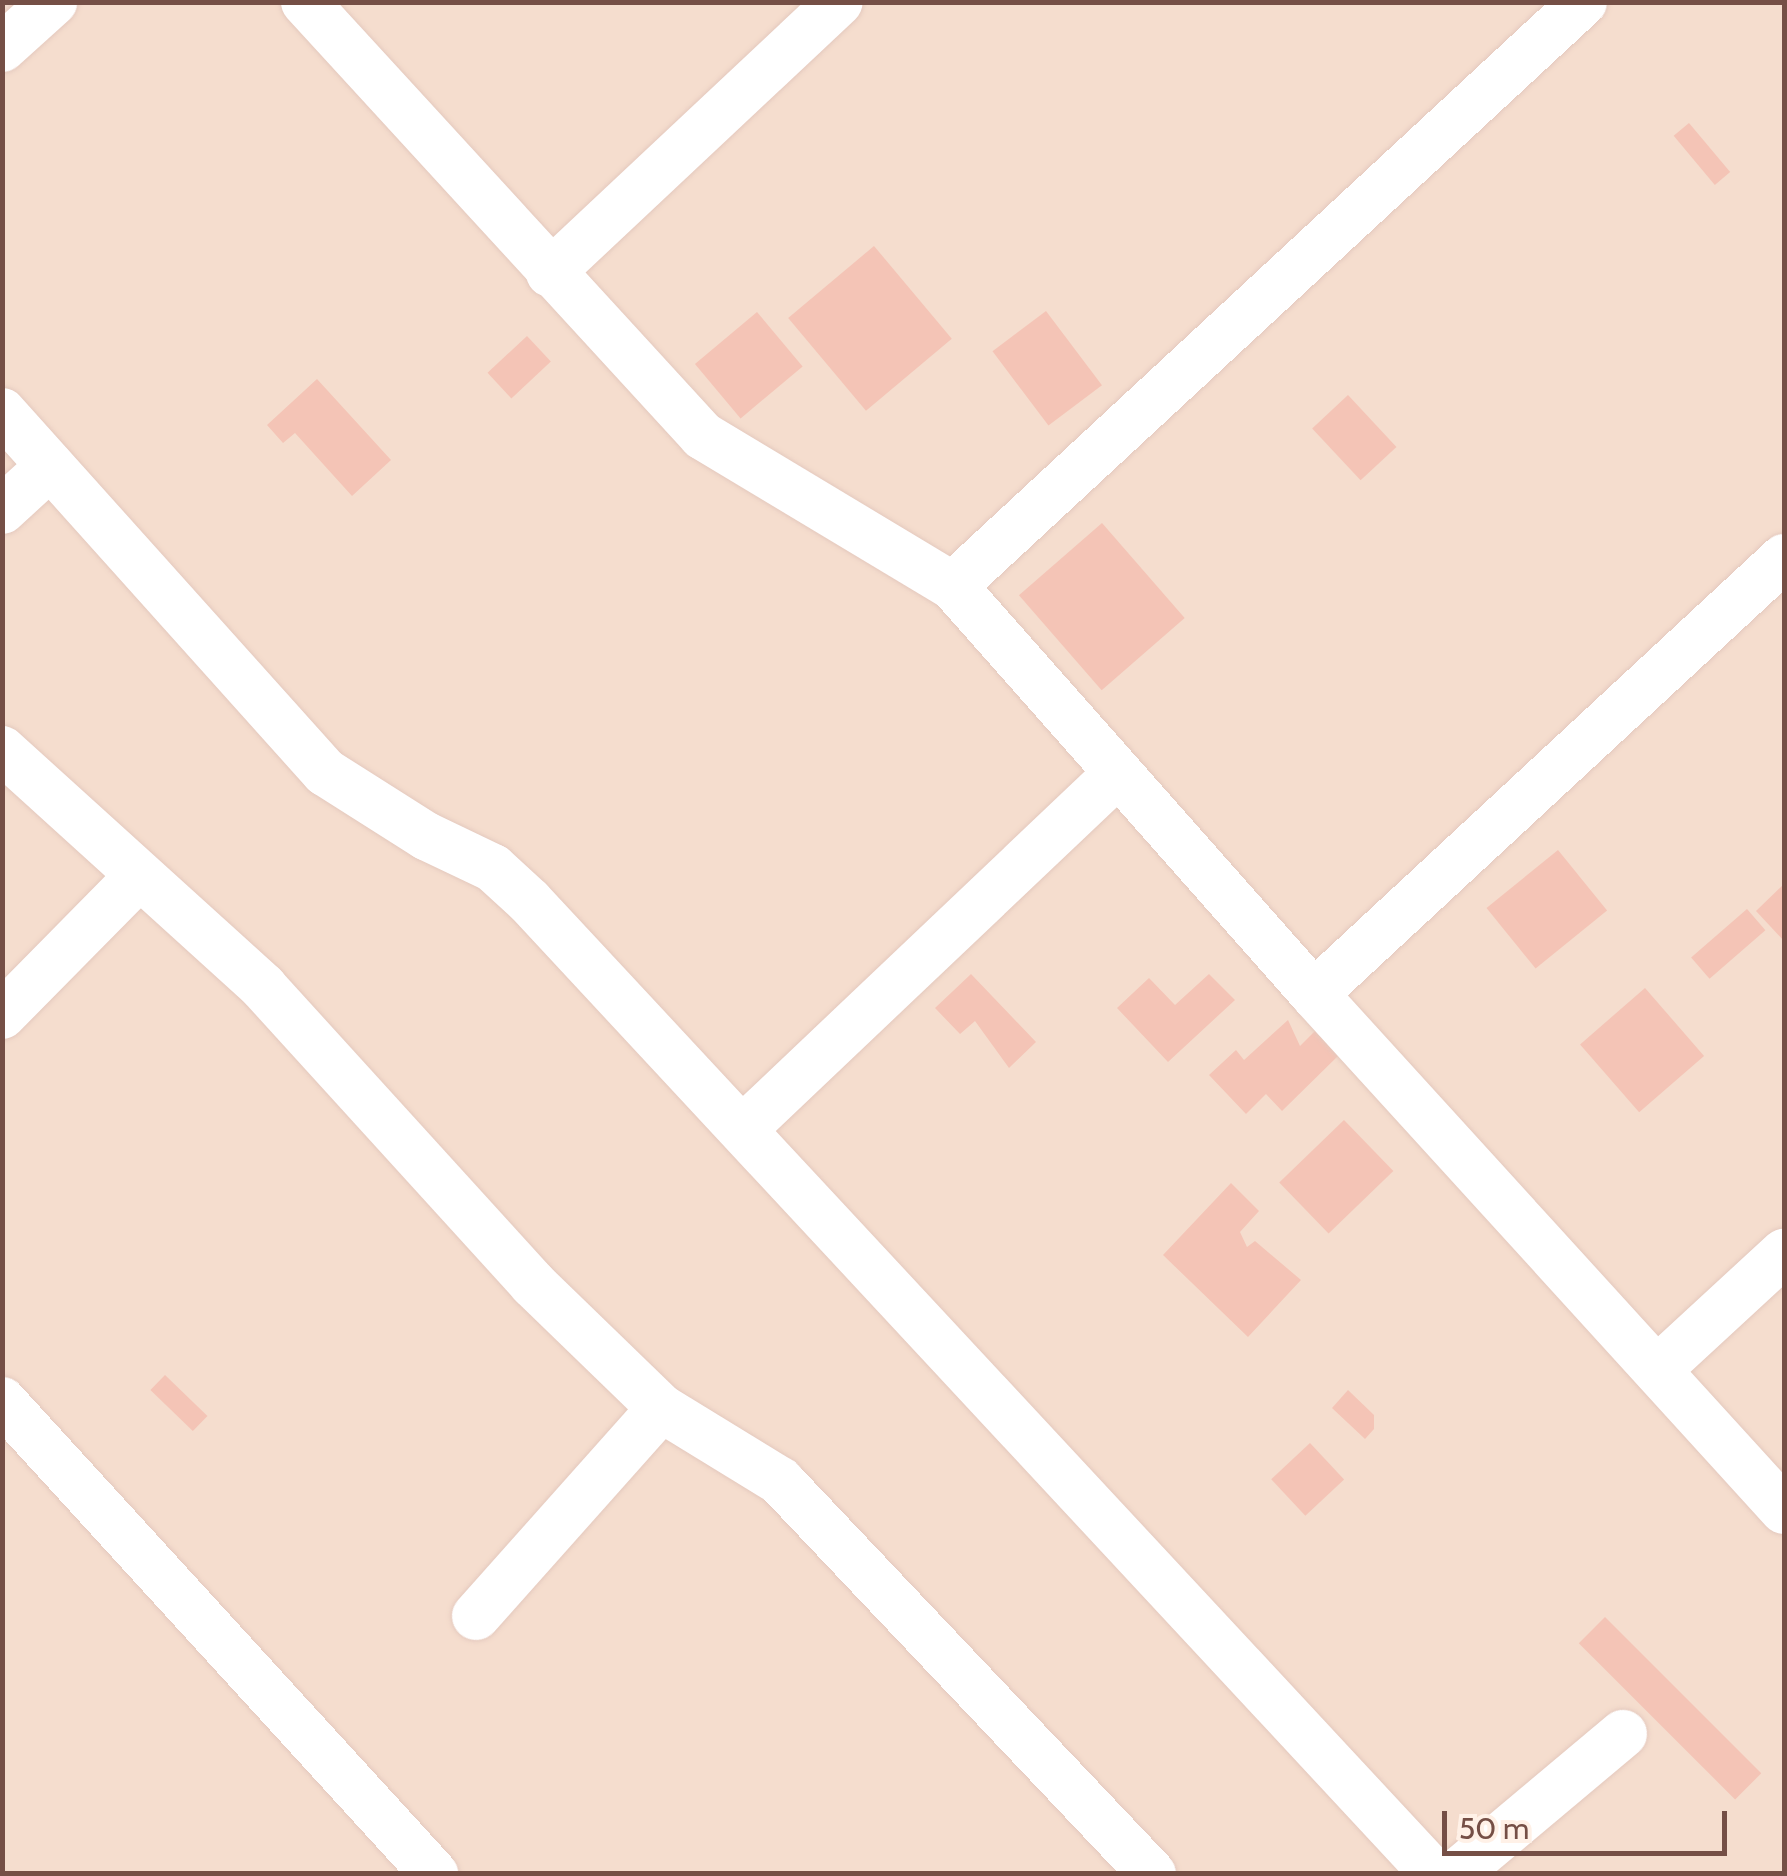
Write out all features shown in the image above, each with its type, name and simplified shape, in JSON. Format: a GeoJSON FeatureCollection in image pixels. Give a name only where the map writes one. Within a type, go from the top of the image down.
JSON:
{"type":"FeatureCollection","features":[{"type":"Feature","properties":{"kind":"street"},"geometry":{"type":"LineString","coordinates":[[2,48],[53,2]]}},
{"type":"Feature","properties":{"kind":"street"},"geometry":{"type":"LineString","coordinates":[[306,2],[550,272],[728,457],[906,553],[953,586],[1314,994],[1784,1510]]}},
{"type":"Feature","properties":{"kind":"street"},"geometry":{"type":"LineString","coordinates":[[550,272],[839,2]]}},
{"type":"Feature","properties":{"kind":"street"},"geometry":{"type":"LineString","coordinates":[[953,586],[1583,2]]}},
{"type":"Feature","properties":{"kind":"street"},"geometry":{"type":"LineString","coordinates":[[2,412],[325,772],[426,836],[493,868],[743,1129],[1434,1874]]}},
{"type":"Feature","properties":{"kind":"street"},"geometry":{"type":"LineString","coordinates":[[2,510],[50,466]]}},
{"type":"Feature","properties":{"kind":"street"},"geometry":{"type":"LineString","coordinates":[[1314,994],[1784,558]]}},
{"type":"Feature","properties":{"kind":"street"},"geometry":{"type":"LineString","coordinates":[[2,750],[263,986],[533,1284],[661,1408],[780,1481],[1152,1874]]}},
{"type":"Feature","properties":{"kind":"street"},"geometry":{"type":"LineString","coordinates":[[743,1129],[1117,774]]}},
{"type":"Feature","properties":{"kind":"street"},"geometry":{"type":"LineString","coordinates":[[2,1015],[139,876]]}},
{"type":"Feature","properties":{"kind":"street"},"geometry":{"type":"LineString","coordinates":[[1657,1370],[1784,1252]]}},
{"type":"Feature","properties":{"kind":"street"},"geometry":{"type":"LineString","coordinates":[[2,1401],[434,1874]]}},
{"type":"Feature","properties":{"kind":"street"},"geometry":{"type":"LineString","coordinates":[[476,1616],[661,1408]]}},
{"type":"Feature","properties":{"kind":"street"},"geometry":{"type":"LineString","coordinates":[[1456,1874],[1623,1734]]}},
{"type":"Feature","properties":{"kind":"shaded area"},"geometry":{"type":"Polygon","coordinates":[[[3,3],[1784,3],[1784,1873],[3,1873],[3,3]]]}},
{"type":"Feature","properties":{"kind":"building"},"geometry":{"type":"Polygon","coordinates":[[[1689,123],[1730,172],[1715,185],[1674,136],[1689,123]]]}},
{"type":"Feature","properties":{"kind":"building"},"geometry":{"type":"Polygon","coordinates":[[[874,246],[952,339],[866,411],[788,318],[874,246]]]}},
{"type":"Feature","properties":{"kind":"building"},"geometry":{"type":"Polygon","coordinates":[[[1046,311],[1102,385],[1048,426],[992,351],[1046,311]]]}},
{"type":"Feature","properties":{"kind":"building"},"geometry":{"type":"Polygon","coordinates":[[[757,312],[803,366],[741,418],[695,364],[757,312]]]}},
{"type":"Feature","properties":{"kind":"building"},"geometry":{"type":"Polygon","coordinates":[[[527,336],[551,362],[511,398],[488,373],[527,336]]]}},
{"type":"Feature","properties":{"kind":"building"},"geometry":{"type":"Polygon","coordinates":[[[317,379],[391,460],[352,496],[295,433],[283,443],[267,425],[317,379]]]}},
{"type":"Feature","properties":{"kind":"building"},"geometry":{"type":"Polygon","coordinates":[[[1348,395],[1396,447],[1361,480],[1312,428],[1348,395]]]}},
{"type":"Feature","properties":{"kind":"building"},"geometry":{"type":"Polygon","coordinates":[[[1102,523],[1185,618],[1102,690],[1019,595],[1102,523]]]}},
{"type":"Feature","properties":{"kind":"building"},"geometry":{"type":"Polygon","coordinates":[[[1558,850],[1607,911],[1536,969],[1487,908],[1558,850]]]}},
{"type":"Feature","properties":{"kind":"building"},"geometry":{"type":"Polygon","coordinates":[[[1784,884],[1784,941],[1756,911],[1784,884]]]}},
{"type":"Feature","properties":{"kind":"building"},"geometry":{"type":"Polygon","coordinates":[[[1747,909],[1765,930],[1710,979],[1691,958],[1747,909]]]}},
{"type":"Feature","properties":{"kind":"building"},"geometry":{"type":"Polygon","coordinates":[[[971,974],[1036,1042],[1009,1068],[975,1021],[960,1034],[935,1008],[971,974]]]}},
{"type":"Feature","properties":{"kind":"building"},"geometry":{"type":"Polygon","coordinates":[[[1209,974],[1235,1000],[1168,1062],[1117,1008],[1149,978],[1175,1005],[1209,974]]]}},
{"type":"Feature","properties":{"kind":"building"},"geometry":{"type":"Polygon","coordinates":[[[1645,988],[1704,1056],[1639,1112],[1580,1044],[1645,988]]]}},
{"type":"Feature","properties":{"kind":"building"},"geometry":{"type":"Polygon","coordinates":[[[1288,1020],[1300,1046],[1316,1030],[1340,1054],[1282,1111],[1266,1094],[1246,1114],[1209,1075],[1236,1050],[1244,1060],[1288,1020]]]}},
{"type":"Feature","properties":{"kind":"building"},"geometry":{"type":"Polygon","coordinates":[[[1344,1120],[1393,1171],[1329,1234],[1279,1183],[1344,1120]]]}},
{"type":"Feature","properties":{"kind":"building"},"geometry":{"type":"Polygon","coordinates":[[[1231,1183],[1259,1211],[1240,1232],[1247,1247],[1255,1241],[1301,1280],[1248,1337],[1163,1255],[1231,1183]]]}},
{"type":"Feature","properties":{"kind":"building"},"geometry":{"type":"Polygon","coordinates":[[[165,1375],[207,1416],[193,1431],[150,1390],[165,1375]]]}},
{"type":"Feature","properties":{"kind":"building"},"geometry":{"type":"Polygon","coordinates":[[[1348,1390],[1374,1415],[1374,1429],[1365,1439],[1332,1408],[1348,1390]]]}},
{"type":"Feature","properties":{"kind":"building"},"geometry":{"type":"Polygon","coordinates":[[[1310,1443],[1344,1480],[1305,1516],[1271,1479],[1310,1443]]]}},
{"type":"Feature","properties":{"kind":"building"},"geometry":{"type":"Polygon","coordinates":[[[1605,1617],[1761,1773],[1735,1799],[1579,1643],[1605,1617]]]}}]}
